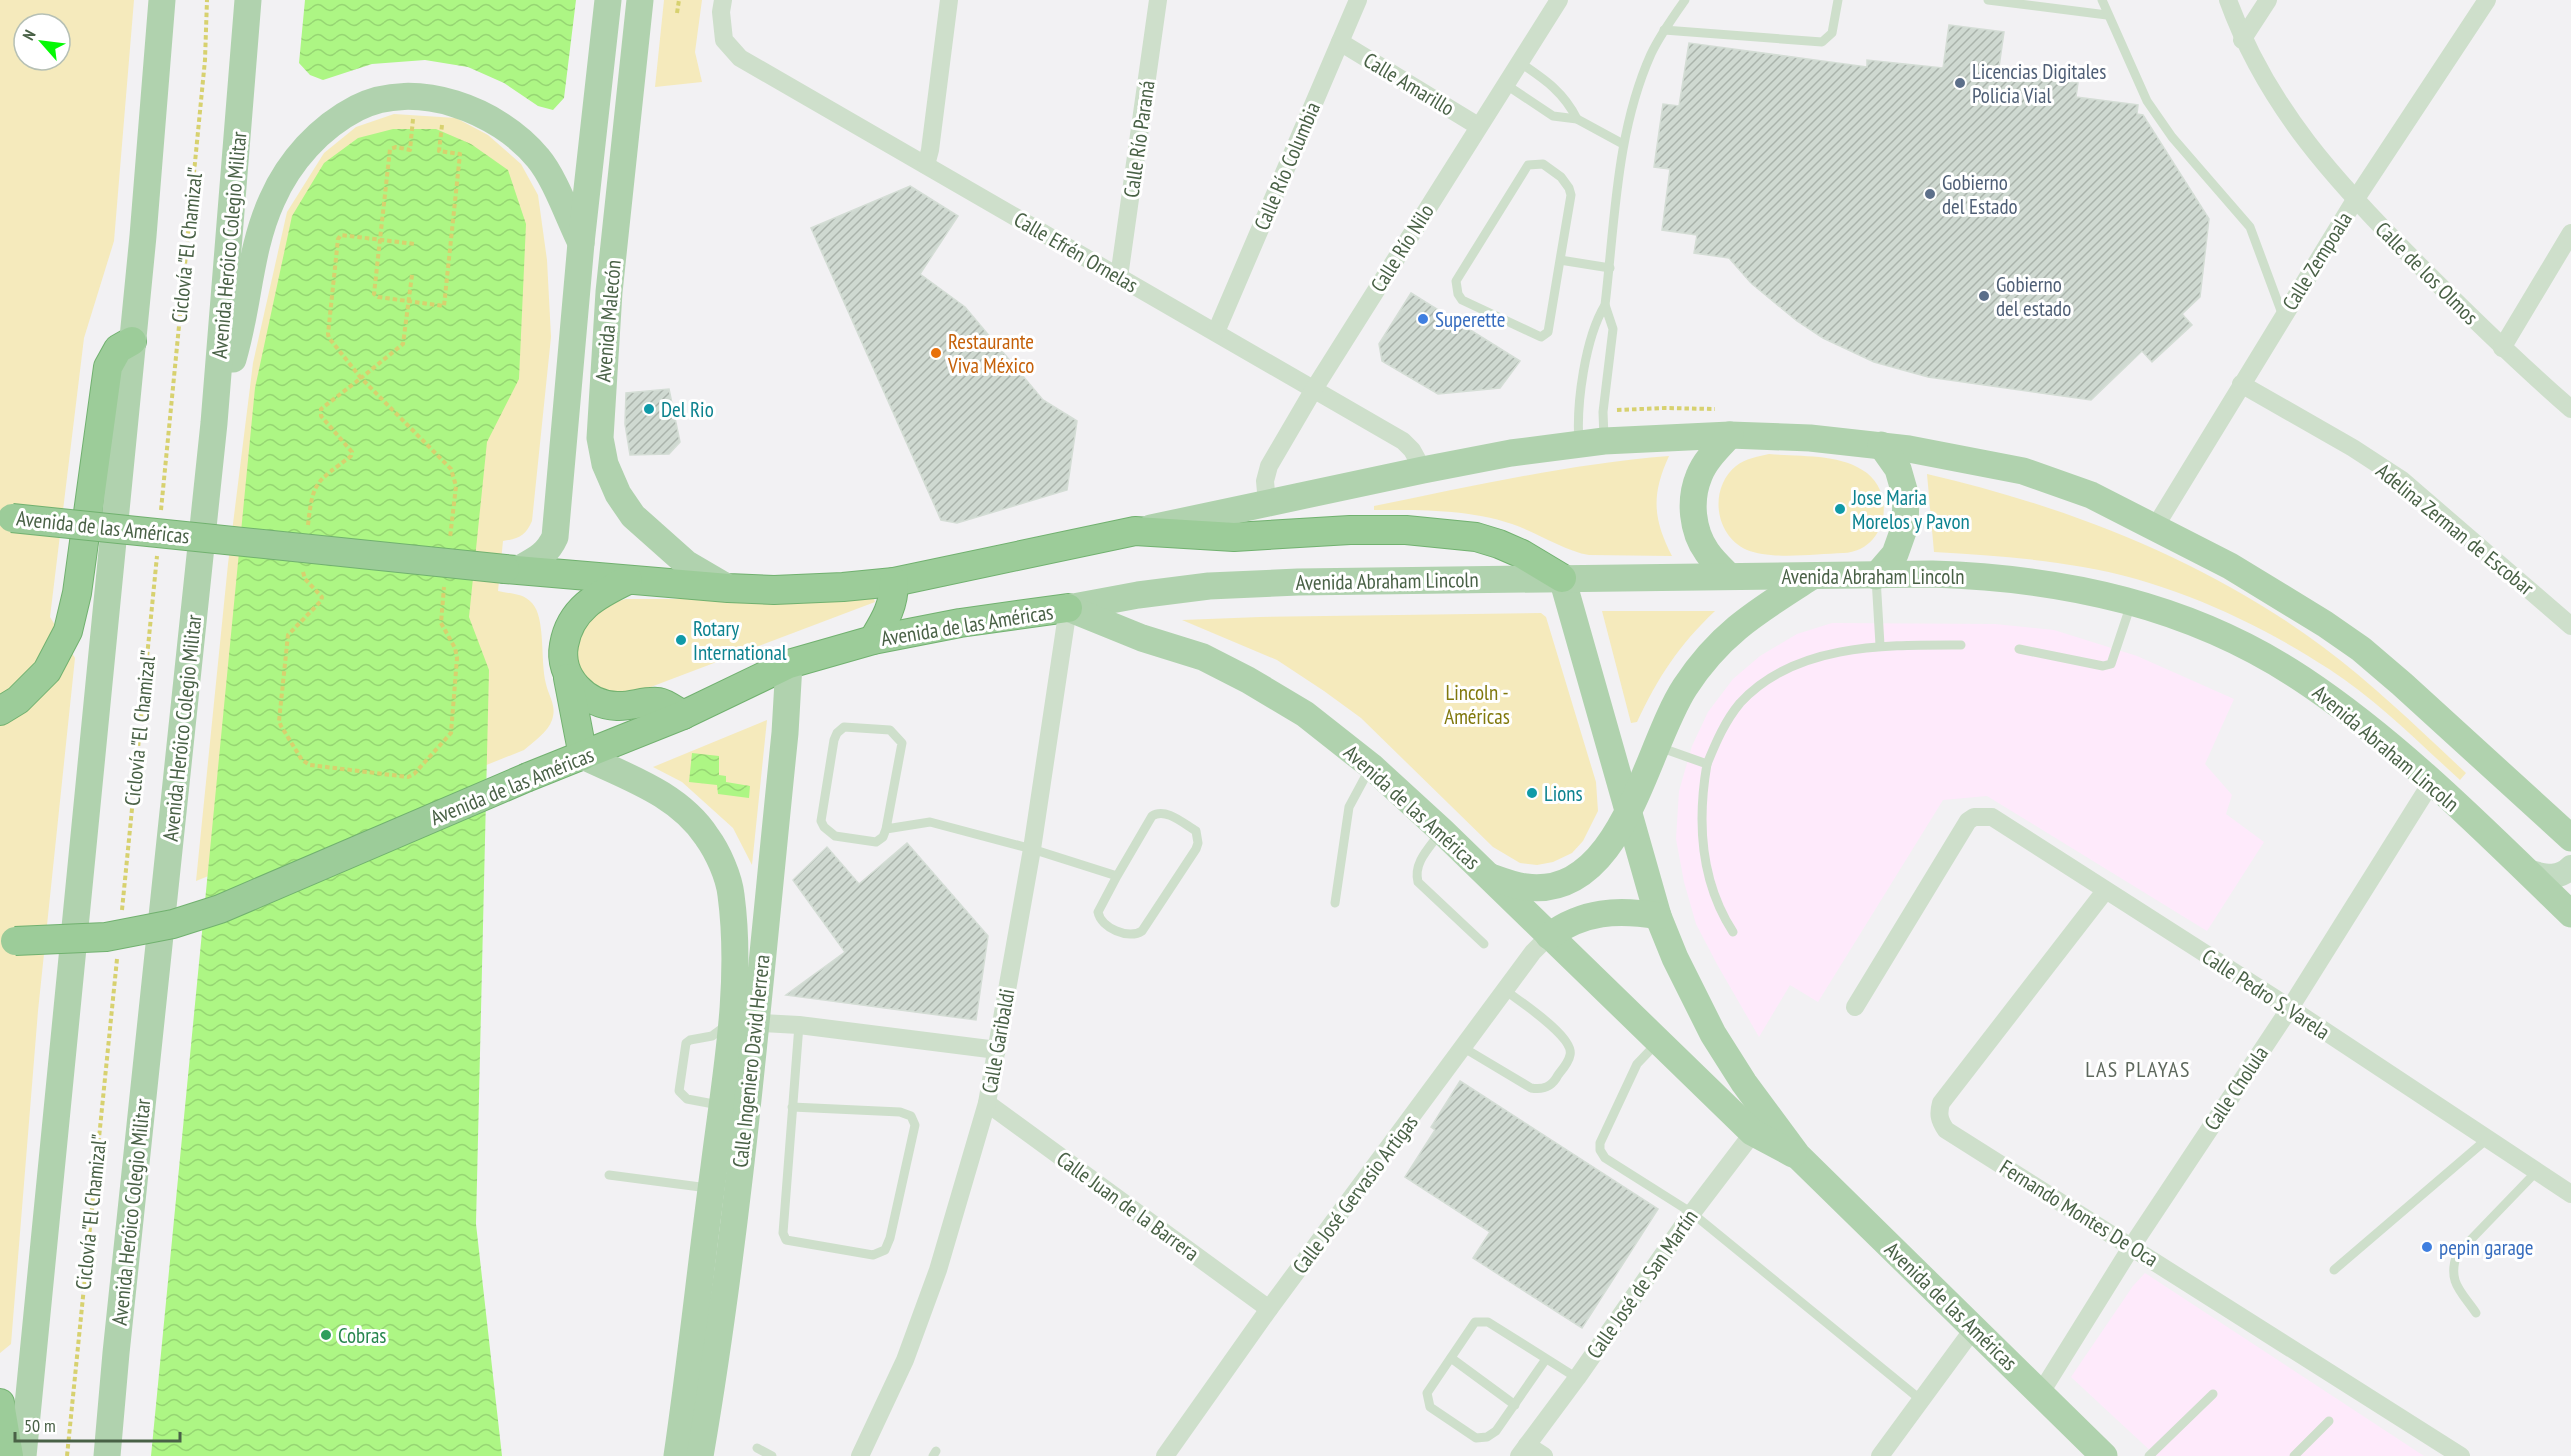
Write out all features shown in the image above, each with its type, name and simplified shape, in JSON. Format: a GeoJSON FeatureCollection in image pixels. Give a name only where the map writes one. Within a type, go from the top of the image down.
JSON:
{"type":"FeatureCollection","features":[{"type":"Feature","properties":{"kind":"highway"},"geometry":{"type":"LineString","coordinates":[[0,711],[18,700],[47,672],[68,631],[77,593],[108,367],[118,349],[132,341]]}},
{"type":"Feature","properties":{"kind":"highway","name":"Avenida de las Américas"},"geometry":{"type":"LineString","coordinates":[[6,516],[512,569],[774,590],[894,582],[1135,531],[1234,537],[1350,530],[1431,531],[1476,537],[1499,544],[1522,554],[1562,578]]}},
{"type":"Feature","properties":{"kind":"highway"},"geometry":{"type":"LineString","coordinates":[[583,756],[563,649],[566,632],[575,615],[594,597],[628,580]]}},
{"type":"Feature","properties":{"kind":"highway"},"geometry":{"type":"LineString","coordinates":[[873,640],[889,614],[894,599],[894,582]]}},
{"type":"Feature","properties":{"kind":"highway","name":"Avenida de las Américas"},"geometry":{"type":"LineString","coordinates":[[7,940],[106,937],[173,924],[220,909],[528,777],[683,715],[789,664],[873,640],[960,623],[1068,608]]}},
{"type":"Feature","properties":{"kind":"highway"},"geometry":{"type":"LineString","coordinates":[[568,678],[584,694],[602,704],[618,706],[660,702],[683,715]]}},
{"type":"Feature","properties":{"kind":"highway"},"geometry":{"type":"LineString","coordinates":[[0,1403],[9,1456]]}},
{"type":"Feature","properties":{"kind":"main road"},"geometry":{"type":"LineString","coordinates":[[23,1456],[143,236],[162,0]]}},
{"type":"Feature","properties":{"kind":"main road","name":"Avenida Heróico Colegio Militar"},"geometry":{"type":"LineString","coordinates":[[107,1456],[117,1341],[214,423],[248,0]]}},
{"type":"Feature","properties":{"kind":"main road","name":"Avenida Malecón"},"geometry":{"type":"LineString","coordinates":[[512,569],[542,557],[550,548],[555,537],[581,243],[608,0]]}},
{"type":"Feature","properties":{"kind":"main road","name":"Avenida Malecón"},"geometry":{"type":"LineString","coordinates":[[640,0],[609,292],[600,438],[605,464],[618,494],[633,516],[687,564],[728,588]]}},
{"type":"Feature","properties":{"kind":"main road"},"geometry":{"type":"LineString","coordinates":[[214,423],[237,347],[260,231],[273,198],[306,147],[321,133],[359,107],[385,99],[410,97],[460,104],[490,117],[517,136],[539,159],[581,243]]}},
{"type":"Feature","properties":{"kind":"main road"},"geometry":{"type":"LineString","coordinates":[[1726,422],[1698,476],[1692,505],[1696,532],[1707,552],[1729,576]]}},
{"type":"Feature","properties":{"kind":"main road"},"geometry":{"type":"LineString","coordinates":[[1135,531],[1511,453],[1726,422],[1810,438],[1881,445],[2023,471],[2091,495],[2155,527],[2230,566],[2325,624],[2361,649],[2571,838]]}},
{"type":"Feature","properties":{"kind":"main road"},"geometry":{"type":"LineString","coordinates":[[1876,576],[1895,554],[1905,526],[1906,507],[1906,497],[1898,469],[1881,445]]}},
{"type":"Feature","properties":{"kind":"main road","name":"Avenida Abraham Lincoln"},"geometry":{"type":"LineString","coordinates":[[1068,608],[1138,595],[1209,586],[1298,582],[1729,576],[1810,578],[1932,574],[1990,576],[2066,586],[2132,602],[2212,631],[2301,678],[2353,716],[2431,783],[2571,914]]}},
{"type":"Feature","properties":{"kind":"main road","name":"Avenida de las Américas"},"geometry":{"type":"LineString","coordinates":[[1562,578],[1658,916],[1675,958],[1713,1034],[1744,1083],[1760,1123]]}},
{"type":"Feature","properties":{"kind":"main road"},"geometry":{"type":"LineString","coordinates":[[1487,876],[1526,887],[1568,881],[1586,871],[1601,857],[1628,811],[1668,716],[1710,652],[1742,622],[1810,578]]}},
{"type":"Feature","properties":{"kind":"main road","name":"Avenida de las Américas"},"geometry":{"type":"LineString","coordinates":[[1068,608],[1142,638],[1203,657],[1248,680],[1305,714],[1371,766],[1442,831],[1659,1041],[1798,1156],[2104,1456]]}},
{"type":"Feature","properties":{"kind":"main road","name":"Calle Ingeniero David Herrera"},"geometry":{"type":"LineString","coordinates":[[677,1456],[695,1332],[724,1190],[748,956],[785,733],[789,664]]}},
{"type":"Feature","properties":{"kind":"main road","name":"Calle Ingeniero David Herrera"},"geometry":{"type":"LineString","coordinates":[[583,756],[645,785],[672,801],[695,820],[709,839],[731,892],[748,956]]}},
{"type":"Feature","properties":{"kind":"main road"},"geometry":{"type":"LineString","coordinates":[[2526,871],[2549,876],[2563,874],[2571,867]]}},
{"type":"Feature","properties":{"kind":"main road"},"geometry":{"type":"LineString","coordinates":[[1550,936],[1566,924],[1593,914],[1635,912],[1658,916]]}},
{"type":"Feature","properties":{"kind":"main road","name":"Calle Ingeniero David Herrera"},"geometry":{"type":"LineString","coordinates":[[700,1456],[718,1351],[724,1190],[722,1106],[743,1022]]}},
{"type":"Feature","properties":{"kind":"street","name":"Calle Efrén Ornelas"},"geometry":{"type":"LineString","coordinates":[[723,0],[721,12],[724,40],[740,58],[1403,441],[1412,450],[1423,470]]}},
{"type":"Feature","properties":{"kind":"street"},"geometry":{"type":"LineString","coordinates":[[926,165],[930,150],[949,0]]}},
{"type":"Feature","properties":{"kind":"street","name":"Calle Río Paraná"},"geometry":{"type":"LineString","coordinates":[[1119,277],[1158,0]]}},
{"type":"Feature","properties":{"kind":"street","name":"Calle Río Columbia"},"geometry":{"type":"LineString","coordinates":[[1216,332],[1358,0]]}},
{"type":"Feature","properties":{"kind":"street","name":"Calle Río Nilo"},"geometry":{"type":"LineString","coordinates":[[1267,503],[1265,481],[1269,466],[1314,389],[1559,0]]}},
{"type":"Feature","properties":{"kind":"street","name":"Calle de los Olmos"},"geometry":{"type":"LineString","coordinates":[[2228,0],[2242,40],[2273,96],[2334,178],[2502,348],[2571,409]]}},
{"type":"Feature","properties":{"kind":"street"},"geometry":{"type":"LineString","coordinates":[[2242,40],[2268,0]]}},
{"type":"Feature","properties":{"kind":"street","name":"Calle Zempoala"},"geometry":{"type":"LineString","coordinates":[[2155,527],[2355,201],[2487,0]]}},
{"type":"Feature","properties":{"kind":"street","name":"Calle Amarillo"},"geometry":{"type":"LineString","coordinates":[[1340,42],[1478,126]]}},
{"type":"Feature","properties":{"kind":"street"},"geometry":{"type":"LineString","coordinates":[[2502,348],[2571,233]]}},
{"type":"Feature","properties":{"kind":"street","name":"Adelina Zerman de Escobar"},"geometry":{"type":"LineString","coordinates":[[2241,384],[2353,448],[2402,480],[2571,626]]}},
{"type":"Feature","properties":{"kind":"street","name":"Calle Garibaldi"},"geometry":{"type":"LineString","coordinates":[[860,1456],[905,1360],[939,1270],[987,1103],[1032,849],[1068,608]]}},
{"type":"Feature","properties":{"kind":"street","name":"Calle Cholula"},"geometry":{"type":"LineString","coordinates":[[2040,1394],[2132,1246],[2290,1008],[2431,783]]}},
{"type":"Feature","properties":{"kind":"street","name":"Calle Pedro S. Varela"},"geometry":{"type":"LineString","coordinates":[[1855,1007],[1960,832],[1974,817],[1992,818],[2290,1008],[2571,1194]]}},
{"type":"Feature","properties":{"kind":"street","name":"Fernando Montes De Oca"},"geometry":{"type":"LineString","coordinates":[[2106,891],[1941,1103],[1940,1122],[1946,1130],[2461,1456]]}},
{"type":"Feature","properties":{"kind":"street","name":"Calle José Gervasio Artigas"},"geometry":{"type":"LineString","coordinates":[[1165,1456],[1269,1309],[1533,952],[1550,936]]}},
{"type":"Feature","properties":{"kind":"street"},"geometry":{"type":"LineString","coordinates":[[743,1022],[799,1025],[997,1050]]}},
{"type":"Feature","properties":{"kind":"street","name":"Calle Juan de la Barrera"},"geometry":{"type":"LineString","coordinates":[[987,1103],[1269,1309]]}},
{"type":"Feature","properties":{"kind":"street","name":"Calle José de San Martín"},"geometry":{"type":"LineString","coordinates":[[1523,1450],[1692,1213],[1760,1123]]}},
{"type":"Feature","properties":{"kind":"street"},"geometry":{"type":"LineString","coordinates":[[1880,1456],[1974,1328]]}},
{"type":"Feature","properties":{"kind":"street"},"geometry":{"type":"LineString","coordinates":[[1523,1450],[1544,1456]]}},
{"type":"Feature","properties":{"kind":"lane"},"geometry":{"type":"LineString","coordinates":[[1591,442],[1578,420],[1590,340],[1594,324],[1605,305],[1623,144],[1641,79],[1652,52],[1685,0]]}},
{"type":"Feature","properties":{"kind":"lane"},"geometry":{"type":"LineString","coordinates":[[1665,30],[1822,42],[1832,33],[1838,0]]}},
{"type":"Feature","properties":{"kind":"lane"},"geometry":{"type":"LineString","coordinates":[[1988,0],[2107,15]]}},
{"type":"Feature","properties":{"kind":"lane"},"geometry":{"type":"LineString","coordinates":[[2102,0],[2147,101],[2172,137],[2250,227],[2283,316]]}},
{"type":"Feature","properties":{"kind":"lane"},"geometry":{"type":"LineString","coordinates":[[1519,62],[1566,98],[1577,119]]}},
{"type":"Feature","properties":{"kind":"lane"},"geometry":{"type":"LineString","coordinates":[[1505,84],[1553,116],[1577,119],[1623,144]]}},
{"type":"Feature","properties":{"kind":"lane"},"geometry":{"type":"LineString","coordinates":[[1533,163],[1543,164],[1561,177],[1572,195],[1560,260],[1548,332],[1544,336],[1537,337],[1462,300],[1458,294],[1456,281],[1528,165],[1533,163]]}},
{"type":"Feature","properties":{"kind":"lane"},"geometry":{"type":"LineString","coordinates":[[1560,260],[1610,268]]}},
{"type":"Feature","properties":{"kind":"lane"},"geometry":{"type":"LineString","coordinates":[[1591,442],[1603,412],[1613,329],[1605,305]]}},
{"type":"Feature","properties":{"kind":"lane"},"geometry":{"type":"LineString","coordinates":[[1876,576],[1880,645]]}},
{"type":"Feature","properties":{"kind":"lane"},"geometry":{"type":"LineString","coordinates":[[2019,649],[2103,666],[2111,664],[2132,602]]}},
{"type":"Feature","properties":{"kind":"lane"},"geometry":{"type":"LineString","coordinates":[[1733,932],[1720,912],[1708,873],[1701,800],[1707,764],[1728,719],[1740,704],[1765,681],[1800,663],[1880,645],[1961,645]]}},
{"type":"Feature","properties":{"kind":"lane"},"geometry":{"type":"LineString","coordinates":[[844,727],[890,730],[902,743],[886,829],[883,837],[876,842],[835,836],[829,833],[821,821],[834,740],[837,733],[844,727]]}},
{"type":"Feature","properties":{"kind":"lane"},"geometry":{"type":"LineString","coordinates":[[1656,746],[1707,764]]}},
{"type":"Feature","properties":{"kind":"lane"},"geometry":{"type":"LineString","coordinates":[[1335,903],[1349,807],[1371,766]]}},
{"type":"Feature","properties":{"kind":"lane"},"geometry":{"type":"LineString","coordinates":[[1156,813],[1166,814],[1196,831],[1198,843],[1196,849],[1138,934],[1127,934],[1105,924],[1099,916],[1098,912],[1117,876],[1152,816],[1156,813]]}},
{"type":"Feature","properties":{"kind":"lane"},"geometry":{"type":"LineString","coordinates":[[886,829],[930,822],[1032,849],[1117,876]]}},
{"type":"Feature","properties":{"kind":"lane"},"geometry":{"type":"LineString","coordinates":[[1442,831],[1418,864],[1415,873],[1418,882],[1484,944]]}},
{"type":"Feature","properties":{"kind":"lane"},"geometry":{"type":"LineString","coordinates":[[1464,1048],[1531,1088],[1542,1089],[1554,1082],[1571,1054],[1569,1044],[1561,1034],[1505,990]]}},
{"type":"Feature","properties":{"kind":"lane"},"geometry":{"type":"LineString","coordinates":[[722,1106],[687,1099],[679,1091],[686,1043],[690,1040],[712,1036],[743,1022]]}},
{"type":"Feature","properties":{"kind":"lane"},"geometry":{"type":"LineString","coordinates":[[792,1107],[900,1112],[912,1116],[915,1125],[890,1238],[885,1250],[873,1255],[786,1240],[783,1233],[792,1107],[799,1025]]}},
{"type":"Feature","properties":{"kind":"lane"},"geometry":{"type":"LineString","coordinates":[[1659,1041],[1637,1065],[1600,1143],[1600,1150],[1605,1158],[1692,1213],[1922,1400]]}},
{"type":"Feature","properties":{"kind":"lane"},"geometry":{"type":"LineString","coordinates":[[2334,1270],[2487,1138]]}},
{"type":"Feature","properties":{"kind":"lane"},"geometry":{"type":"LineString","coordinates":[[2476,1313],[2455,1283],[2452,1268],[2457,1254],[2537,1171]]}},
{"type":"Feature","properties":{"kind":"lane"},"geometry":{"type":"LineString","coordinates":[[609,1175],[724,1190]]}},
{"type":"Feature","properties":{"kind":"lane"},"geometry":{"type":"LineString","coordinates":[[1546,1359],[1496,1431],[1487,1437],[1476,1438],[1430,1407],[1427,1393],[1475,1322],[1483,1320],[1546,1359],[1576,1378]]}},
{"type":"Feature","properties":{"kind":"lane"},"geometry":{"type":"LineString","coordinates":[[1451,1358],[1515,1405]]}},
{"type":"Feature","properties":{"kind":"lane"},"geometry":{"type":"LineString","coordinates":[[2149,1456],[2213,1394]]}},
{"type":"Feature","properties":{"kind":"lane"},"geometry":{"type":"LineString","coordinates":[[2294,1456],[2329,1421]]}},
{"type":"Feature","properties":{"kind":"lane"},"geometry":{"type":"LineString","coordinates":[[758,1448],[772,1456]]}},
{"type":"Feature","properties":{"kind":"path","name":"Ciclovía \"El Chamizal\""},"geometry":{"type":"LineString","coordinates":[[161,518],[204,72],[207,0]]}},
{"type":"Feature","properties":{"kind":"path"},"geometry":{"type":"LineString","coordinates":[[677,14],[679,0]]}},
{"type":"Feature","properties":{"kind":"path"},"geometry":{"type":"LineString","coordinates":[[410,97],[413,120],[410,150],[396,147],[390,149],[374,294],[378,297],[444,306],[460,154],[439,151],[445,101]]}},
{"type":"Feature","properties":{"kind":"path"},"geometry":{"type":"LineString","coordinates":[[361,378],[403,344],[412,276]]}},
{"type":"Feature","properties":{"kind":"path"},"geometry":{"type":"LineString","coordinates":[[1603,412],[1653,408],[1726,422]]}},
{"type":"Feature","properties":{"kind":"path","name":"Ciclovía \"El Chamizal\""},"geometry":{"type":"LineString","coordinates":[[121,920],[157,553]]}},
{"type":"Feature","properties":{"kind":"path","name":"Ciclovía \"El Chamizal\""},"geometry":{"type":"LineString","coordinates":[[67,1456],[117,956]]}},
{"type":"Feature","properties":{"kind":"shaded area"},"geometry":{"type":"Polygon","coordinates":[[[1832,623],[1995,624],[2054,630],[2137,656],[2234,699],[2205,764],[2232,795],[2226,814],[2264,842],[2207,931],[1987,796],[1943,800],[1818,1002],[1790,985],[1759,1037],[1696,924],[1684,882],[1676,839],[1679,791],[1692,746],[1708,712],[1733,679],[1760,656],[1797,634],[1832,623]]]}},
{"type":"Feature","properties":{"kind":"shaded area"},"geometry":{"type":"Polygon","coordinates":[[[2145,1273],[2424,1456],[2156,1456],[2071,1377],[2133,1286],[2145,1273]]]}},
{"type":"Feature","properties":{"kind":"green space"},"geometry":{"type":"Polygon","coordinates":[[[0,0],[134,0],[114,241],[84,338],[50,617],[75,658],[38,1011],[11,1344],[0,1353],[0,0]]]}},
{"type":"Feature","properties":{"kind":"green space"},"geometry":{"type":"Polygon","coordinates":[[[664,0],[702,0],[695,52],[702,82],[655,87],[664,0]]]}},
{"type":"Feature","properties":{"kind":"green space"},"geometry":{"type":"Polygon","coordinates":[[[394,114],[456,118],[488,135],[521,164],[538,195],[547,260],[551,337],[532,521],[521,535],[503,541],[498,591],[525,597],[536,610],[541,629],[544,675],[553,706],[552,720],[547,729],[524,750],[196,881],[228,564],[253,363],[287,212],[324,153],[356,127],[394,114]]]}},
{"type":"Feature","properties":{"kind":"green space"},"geometry":{"type":"Polygon","coordinates":[[[1769,454],[1833,459],[1867,473],[1877,484],[1882,496],[1884,509],[1877,534],[1868,544],[1857,550],[1843,553],[1768,555],[1747,550],[1736,543],[1722,523],[1719,511],[1721,487],[1727,476],[1740,463],[1769,454]]]}},
{"type":"Feature","properties":{"kind":"green space"},"geometry":{"type":"Polygon","coordinates":[[[1669,456],[1659,483],[1657,507],[1661,530],[1672,556],[1589,555],[1570,550],[1512,524],[1478,515],[1443,511],[1374,510],[1374,506],[1521,476],[1594,464],[1669,456]]]}},
{"type":"Feature","properties":{"kind":"green space"},"geometry":{"type":"Polygon","coordinates":[[[1927,474],[1980,487],[2084,520],[2134,540],[2232,588],[2278,616],[2342,662],[2466,773],[2460,780],[2413,736],[2347,681],[2301,651],[2242,620],[2180,593],[2083,567],[2027,559],[1934,552],[1927,474]]]}},
{"type":"Feature","properties":{"kind":"green space"},"geometry":{"type":"Polygon","coordinates":[[[626,599],[874,599],[875,602],[627,696],[606,694],[587,682],[578,669],[574,650],[579,631],[605,605],[626,599]]]}},
{"type":"Feature","properties":{"kind":"green space"},"geometry":{"type":"Polygon","coordinates":[[[1602,611],[1715,611],[1670,662],[1637,722],[1631,723],[1602,611]]]}},
{"type":"Feature","properties":{"kind":"green space","name":"Lincoln - Américas"},"geometry":{"type":"Polygon","coordinates":[[[1541,613],[1546,617],[1596,782],[1598,811],[1583,841],[1572,853],[1553,862],[1537,865],[1520,863],[1493,847],[1361,718],[1324,691],[1277,660],[1182,620],[1260,617],[1541,613]]]}},
{"type":"Feature","properties":{"kind":"green space"},"geometry":{"type":"Polygon","coordinates":[[[767,720],[752,865],[733,828],[682,782],[653,767],[767,720]]]}},
{"type":"Feature","properties":{"kind":"water"},"geometry":{"type":"Polygon","coordinates":[[[305,0],[576,0],[564,98],[553,110],[538,106],[504,83],[468,67],[425,60],[372,64],[323,80],[310,75],[299,63],[305,0]]]}},
{"type":"Feature","properties":{"kind":"water"},"geometry":{"type":"Polygon","coordinates":[[[393,129],[436,129],[471,144],[508,170],[526,224],[519,379],[487,442],[469,617],[489,670],[476,1224],[502,1456],[151,1456],[255,388],[292,216],[324,163],[358,138],[393,129]]]}},
{"type":"Feature","properties":{"kind":"water"},"geometry":{"type":"Polygon","coordinates":[[[692,753],[719,756],[719,775],[726,776],[726,782],[750,786],[749,798],[718,794],[717,785],[689,782],[692,753]]]}},
{"type":"Feature","properties":{"kind":"building","name":"Gobierno del Estado"},"geometry":{"type":"Polygon","coordinates":[[[1949,25],[2004,32],[1998,74],[2078,83],[2076,97],[2138,105],[2137,114],[2143,115],[2209,219],[2200,297],[2182,314],[2192,325],[2152,362],[2142,351],[2091,400],[1928,377],[1874,362],[1823,338],[1797,321],[1751,283],[1729,258],[1694,253],[1697,235],[1662,230],[1670,169],[1654,167],[1663,104],[1679,106],[1689,43],[1867,67],[1867,60],[1943,68],[1949,25]]]}},
{"type":"Feature","properties":{"kind":"building","name":"Restaurante Viva México"},"geometry":{"type":"Polygon","coordinates":[[[910,186],[958,216],[920,274],[965,307],[1043,400],[1077,421],[1067,490],[957,523],[941,520],[811,228],[910,186]]]}},
{"type":"Feature","properties":{"kind":"building","name":"Superette"},"geometry":{"type":"Polygon","coordinates":[[[1411,293],[1520,361],[1500,388],[1438,394],[1382,361],[1379,344],[1411,293]]]}},
{"type":"Feature","properties":{"kind":"building","name":"Del Rio"},"geometry":{"type":"Polygon","coordinates":[[[669,389],[680,442],[669,454],[630,455],[625,424],[626,393],[669,389]]]}},
{"type":"Feature","properties":{"kind":"building"},"geometry":{"type":"Polygon","coordinates":[[[907,843],[988,936],[976,1020],[786,995],[845,952],[793,880],[827,847],[859,884],[907,843]]]}},
{"type":"Feature","properties":{"kind":"building"},"geometry":{"type":"Polygon","coordinates":[[[1460,1081],[1658,1209],[1582,1328],[1473,1258],[1490,1232],[1405,1177],[1435,1130],[1431,1127],[1460,1081]]]}},
{"type":"Feature","properties":{"kind":"place","name":"Licencias Digitales Policia Vial"},"geometry":{"type":"Point","coordinates":[1960,83]}},
{"type":"Feature","properties":{"kind":"place","name":"Gobierno del Estado"},"geometry":{"type":"Point","coordinates":[1930,194]}},
{"type":"Feature","properties":{"kind":"place","name":"Gobierno del estado"},"geometry":{"type":"Point","coordinates":[1984,296]}},
{"type":"Feature","properties":{"kind":"place","name":"Superette"},"geometry":{"type":"Point","coordinates":[1423,319]}},
{"type":"Feature","properties":{"kind":"place","name":"Restaurante Viva México"},"geometry":{"type":"Point","coordinates":[936,353]}},
{"type":"Feature","properties":{"kind":"place","name":"Del Rio"},"geometry":{"type":"Point","coordinates":[649,409]}},
{"type":"Feature","properties":{"kind":"place","name":"Jose Maria Morelos y Pavon"},"geometry":{"type":"Point","coordinates":[1840,509]}},
{"type":"Feature","properties":{"kind":"place","name":"Rotary International"},"geometry":{"type":"Point","coordinates":[681,640]}},
{"type":"Feature","properties":{"kind":"place","name":"Lions"},"geometry":{"type":"Point","coordinates":[1532,793]}},
{"type":"Feature","properties":{"kind":"place","name":"pepin garage"},"geometry":{"type":"Point","coordinates":[2427,1247]}},
{"type":"Feature","properties":{"kind":"place","name":"Cobras"},"geometry":{"type":"Point","coordinates":[326,1335]}},
{"type":"Feature","properties":{"kind":"district","name":"LAS PLAYAS"},"geometry":{"type":"Point","coordinates":[2138,1069]}}]}
